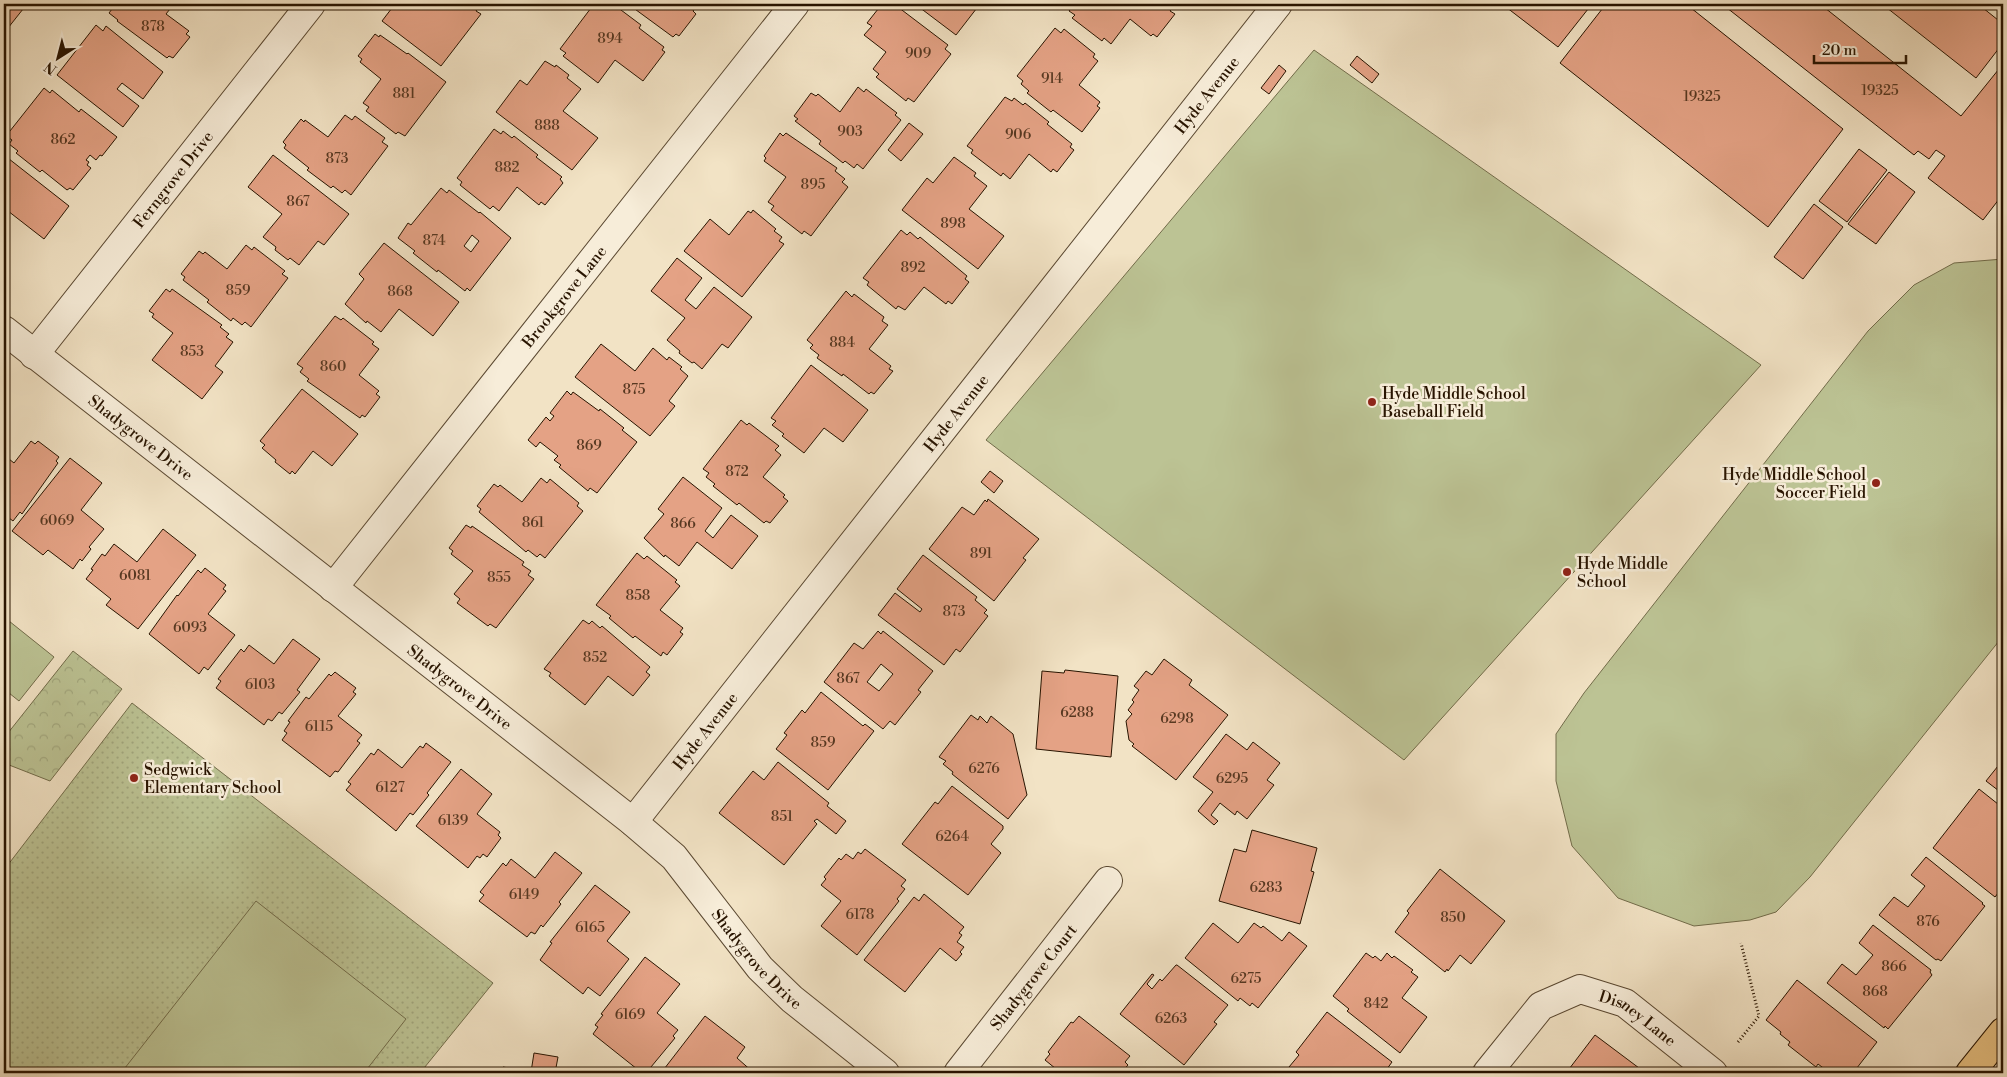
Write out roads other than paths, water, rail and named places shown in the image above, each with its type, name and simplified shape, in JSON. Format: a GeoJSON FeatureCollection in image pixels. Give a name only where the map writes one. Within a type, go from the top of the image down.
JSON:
{"type":"FeatureCollection","features":[{"type":"Feature","properties":{"kind":"main road"},"geometry":{"type":"LineString","coordinates":[[1970,1073],[2003,1032]]}},
{"type":"Feature","properties":{"kind":"street","name":"Ferngrove Drive"},"geometry":{"type":"LineString","coordinates":[[34,355],[311,4]]}},
{"type":"Feature","properties":{"kind":"street","name":"Brookgrove Lane"},"geometry":{"type":"LineString","coordinates":[[333,588],[795,4]]}},
{"type":"Feature","properties":{"kind":"street","name":"Hyde Avenue"},"geometry":{"type":"LineString","coordinates":[[633,822],[1278,4]]}},
{"type":"Feature","properties":{"kind":"street","name":"Shadygrove Drive"},"geometry":{"type":"LineString","coordinates":[[4,330],[633,822],[674,857],[760,968],[792,999],[885,1073]]}},
{"type":"Feature","properties":{"kind":"street","name":"Shadygrove Court"},"geometry":{"type":"LineString","coordinates":[[958,1073],[1108,881]]}},
{"type":"Feature","properties":{"kind":"street","name":"Disney Lane"},"geometry":{"type":"LineString","coordinates":[[1487,1073],[1541,1006],[1580,989],[1625,1004],[1713,1073]]}},
{"type":"Feature","properties":{"kind":"place","name":"Hyde Middle School Baseball Field"},"geometry":{"type":"Point","coordinates":[1372,402]}},
{"type":"Feature","properties":{"kind":"place","name":"Hyde Middle School Soccer Field"},"geometry":{"type":"Point","coordinates":[1876,483]}},
{"type":"Feature","properties":{"kind":"place","name":"Hyde Middle School"},"geometry":{"type":"Point","coordinates":[1567,572]}},
{"type":"Feature","properties":{"kind":"place","name":"Sedgwick Elementary School"},"geometry":{"type":"Point","coordinates":[134,778]}}]}
